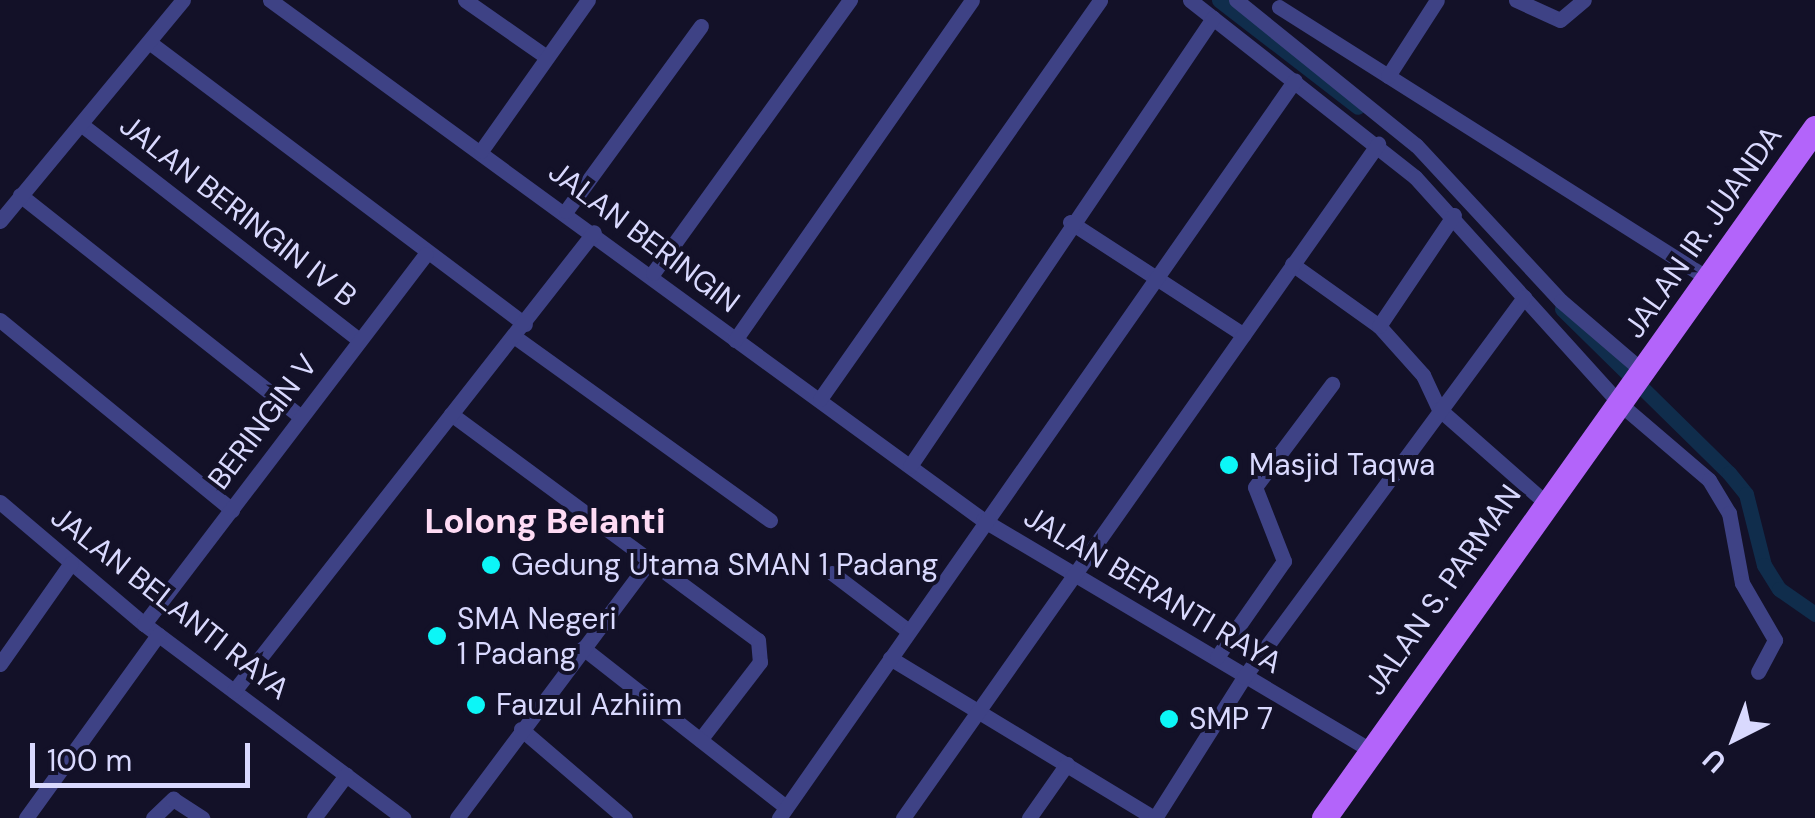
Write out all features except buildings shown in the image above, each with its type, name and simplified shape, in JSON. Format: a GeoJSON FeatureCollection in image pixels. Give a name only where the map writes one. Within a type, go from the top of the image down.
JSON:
{"type":"FeatureCollection","features":[{"type":"Feature","properties":{"kind":"main road","name":"JALAN IR. JUANDA"},"geometry":{"type":"LineString","coordinates":[[1632,388],[1815,128]]}},
{"type":"Feature","properties":{"kind":"main road","name":"JALAN S. PARMAN"},"geometry":{"type":"LineString","coordinates":[[1324,818],[1545,502],[1632,388]]}},
{"type":"Feature","properties":{"kind":"street"},"geometry":{"type":"LineString","coordinates":[[0,221],[183,0]]}},
{"type":"Feature","properties":{"kind":"street","name":"JALAN BERINGIN"},"geometry":{"type":"LineString","coordinates":[[270,0],[653,274],[735,340],[983,520]]}},
{"type":"Feature","properties":{"kind":"street"},"geometry":{"type":"LineString","coordinates":[[464,0],[545,56]]}},
{"type":"Feature","properties":{"kind":"street"},"geometry":{"type":"LineString","coordinates":[[480,150],[588,0]]}},
{"type":"Feature","properties":{"kind":"street"},"geometry":{"type":"LineString","coordinates":[[653,274],[850,0]]}},
{"type":"Feature","properties":{"kind":"street"},"geometry":{"type":"LineString","coordinates":[[735,340],[972,0]]}},
{"type":"Feature","properties":{"kind":"street"},"geometry":{"type":"LineString","coordinates":[[820,400],[1100,0]]}},
{"type":"Feature","properties":{"kind":"street"},"geometry":{"type":"LineString","coordinates":[[1236,0],[1416,145],[1561,301],[1708,480],[1724,502],[1742,583],[1775,640],[1758,672]]}},
{"type":"Feature","properties":{"kind":"street"},"geometry":{"type":"LineString","coordinates":[[1388,76],[1437,0]]}},
{"type":"Feature","properties":{"kind":"street"},"geometry":{"type":"LineString","coordinates":[[1516,0],[1560,20],[1584,0]]}},
{"type":"Feature","properties":{"kind":"street"},"geometry":{"type":"LineString","coordinates":[[1196,2],[1378,144],[1454,215],[1524,298],[1632,388]]}},
{"type":"Feature","properties":{"kind":"street"},"geometry":{"type":"LineString","coordinates":[[1266,24],[1282,4],[1388,76],[1709,279]]}},
{"type":"Feature","properties":{"kind":"street"},"geometry":{"type":"LineString","coordinates":[[910,466],[1070,222],[1213,18]]}},
{"type":"Feature","properties":{"kind":"street"},"geometry":{"type":"LineString","coordinates":[[566,211],[701,26]]}},
{"type":"Feature","properties":{"kind":"street"},"geometry":{"type":"LineString","coordinates":[[149,42],[770,520]]}},
{"type":"Feature","properties":{"kind":"street"},"geometry":{"type":"LineString","coordinates":[[584,648],[700,740],[782,812],[1295,80]]}},
{"type":"Feature","properties":{"kind":"street","name":"JALAN BERINGIN IV B"},"geometry":{"type":"LineString","coordinates":[[82,125],[360,340]]}},
{"type":"Feature","properties":{"kind":"street"},"geometry":{"type":"LineString","coordinates":[[904,818],[1074,570],[1378,144]]}},
{"type":"Feature","properties":{"kind":"street"},"geometry":{"type":"LineString","coordinates":[[20,195],[299,415]]}},
{"type":"Feature","properties":{"kind":"street"},"geometry":{"type":"LineString","coordinates":[[1380,326],[1454,215]]}},
{"type":"Feature","properties":{"kind":"street"},"geometry":{"type":"LineString","coordinates":[[1070,222],[1159,276],[1244,335]]}},
{"type":"Feature","properties":{"kind":"street"},"geometry":{"type":"LineString","coordinates":[[234,691],[594,232]]}},
{"type":"Feature","properties":{"kind":"street","name":"BERINGIN V"},"geometry":{"type":"LineString","coordinates":[[26,818],[299,415],[426,254]]}},
{"type":"Feature","properties":{"kind":"street"},"geometry":{"type":"LineString","coordinates":[[1292,264],[1380,326],[1422,375],[1440,408],[1545,502]]}},
{"type":"Feature","properties":{"kind":"street"},"geometry":{"type":"LineString","coordinates":[[890,658],[1154,818],[1244,677],[1524,298]]}},
{"type":"Feature","properties":{"kind":"street"},"geometry":{"type":"LineString","coordinates":[[0,320],[232,510]]}},
{"type":"Feature","properties":{"kind":"street"},"geometry":{"type":"LineString","coordinates":[[1217,657],[1284,561],[1255,487],[1332,384]]}},
{"type":"Feature","properties":{"kind":"street"},"geometry":{"type":"LineString","coordinates":[[452,414],[761,647],[747,682],[700,740]]}},
{"type":"Feature","properties":{"kind":"street","name":"JALAN BELANTI RAYA"},"geometry":{"type":"LineString","coordinates":[[0,502],[151,630],[404,818]]}},
{"type":"Feature","properties":{"kind":"street","name":"JALAN BERANTI RAYA"},"geometry":{"type":"LineString","coordinates":[[983,520],[1074,570],[1294,709],[1370,750]]}},
{"type":"Feature","properties":{"kind":"street"},"geometry":{"type":"LineString","coordinates":[[457,818],[650,560]]}},
{"type":"Feature","properties":{"kind":"street"},"geometry":{"type":"LineString","coordinates":[[0,664],[71,563]]}},
{"type":"Feature","properties":{"kind":"street"},"geometry":{"type":"LineString","coordinates":[[832,574],[907,630]]}},
{"type":"Feature","properties":{"kind":"street"},"geometry":{"type":"LineString","coordinates":[[521,729],[625,818]]}},
{"type":"Feature","properties":{"kind":"street"},"geometry":{"type":"LineString","coordinates":[[1030,818],[1067,764]]}},
{"type":"Feature","properties":{"kind":"street"},"geometry":{"type":"LineString","coordinates":[[314,818],[346,775]]}},
{"type":"Feature","properties":{"kind":"street"},"geometry":{"type":"LineString","coordinates":[[152,818],[173,799],[202,818]]}},
{"type":"Feature","properties":{"kind":"waterway"},"geometry":{"type":"LineString","coordinates":[[1219,0],[1358,107]]}},
{"type":"Feature","properties":{"kind":"waterway"},"geometry":{"type":"LineString","coordinates":[[1562,309],[1729,473],[1746,494],[1764,565],[1779,589],[1815,614]]}},
{"type":"Feature","properties":{"kind":"place","name":"Masjid Taqwa"},"geometry":{"type":"Point","coordinates":[1229,465]}},
{"type":"Feature","properties":{"kind":"place","name":"Gedung Utama SMAN 1 Padang"},"geometry":{"type":"Point","coordinates":[491,565]}},
{"type":"Feature","properties":{"kind":"place","name":"SMA Negeri 1 Padang"},"geometry":{"type":"Point","coordinates":[437,636]}},
{"type":"Feature","properties":{"kind":"place","name":"Fauzul Azhiim"},"geometry":{"type":"Point","coordinates":[476,705]}},
{"type":"Feature","properties":{"kind":"place","name":"SMP 7"},"geometry":{"type":"Point","coordinates":[1169,719]}},
{"type":"Feature","properties":{"kind":"district","name":"Lolong Belanti"},"geometry":{"type":"Point","coordinates":[545,521]}}]}
